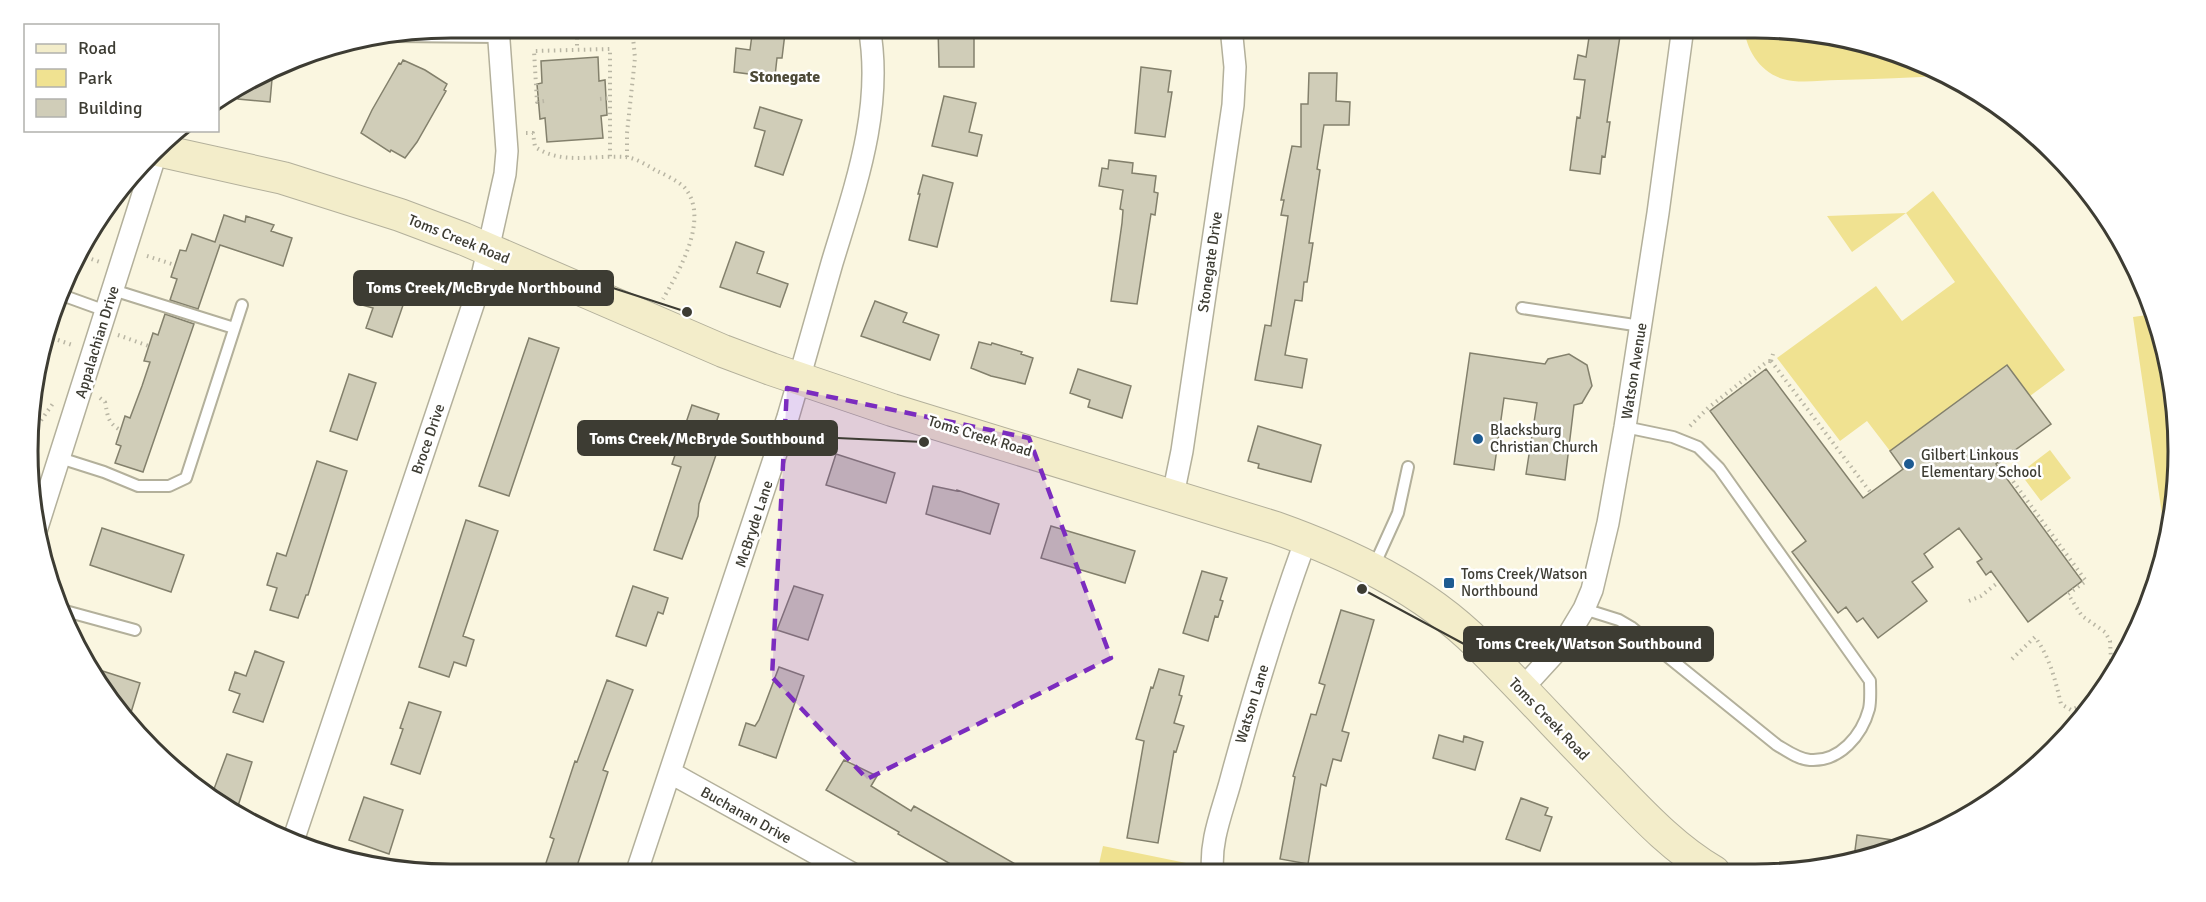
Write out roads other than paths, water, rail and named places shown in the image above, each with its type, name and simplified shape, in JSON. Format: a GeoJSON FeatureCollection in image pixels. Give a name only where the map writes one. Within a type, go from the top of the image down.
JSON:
{"type":"FeatureCollection","features":[{"type":"Feature","properties":{"kind":"main road","name":"Toms Creek Road"},"geometry":{"type":"LineString","coordinates":[[166,152],[322,190],[400,215],[723,351],[799,379],[1306,538],[1406,588],[1447,617],[1478,644],[1645,818],[1683,851],[1702,864]]}},
{"type":"Feature","properties":{"kind":"street","name":"Broce Drive"},"geometry":{"type":"LineString","coordinates":[[294,834],[481,281],[506,174],[507,151],[498,38]]}},
{"type":"Feature","properties":{"kind":"street","name":"McBryde Lane"},"geometry":{"type":"LineString","coordinates":[[639,864],[774,462],[859,171],[871,114],[874,83],[871,38]]}},
{"type":"Feature","properties":{"kind":"street","name":"Stonegate Drive"},"geometry":{"type":"LineString","coordinates":[[1173,495],[1182,452],[1233,105],[1235,67],[1232,38]]}},
{"type":"Feature","properties":{"kind":"street","name":"Watson Avenue"},"geometry":{"type":"LineString","coordinates":[[1521,690],[1563,644],[1584,609],[1592,590],[1608,523],[1641,326],[1681,38]]}},
{"type":"Feature","properties":{"kind":"street","name":"Appalachian Drive"},"geometry":{"type":"LineString","coordinates":[[42,512],[152,166]]}},
{"type":"Feature","properties":{"kind":"street","name":"Watson Lane"},"geometry":{"type":"LineString","coordinates":[[1213,864],[1214,843],[1238,752],[1268,650],[1306,538]]}},
{"type":"Feature","properties":{"kind":"street","name":"Buchanan Drive"},"geometry":{"type":"LineString","coordinates":[[671,773],[835,864]]}},
{"type":"Feature","properties":{"kind":"lane"},"geometry":{"type":"LineString","coordinates":[[113,290],[234,328]]}},
{"type":"Feature","properties":{"kind":"lane"},"geometry":{"type":"LineString","coordinates":[[67,299],[104,320]]}},
{"type":"Feature","properties":{"kind":"lane"},"geometry":{"type":"LineString","coordinates":[[60,458],[138,486],[169,486],[186,478],[242,305]]}},
{"type":"Feature","properties":{"kind":"lane"},"geometry":{"type":"LineString","coordinates":[[1522,308],[1641,326]]}},
{"type":"Feature","properties":{"kind":"lane"},"geometry":{"type":"LineString","coordinates":[[1584,609],[1619,620],[1632,627],[1777,745],[1792,754],[1809,760],[1822,759],[1843,750],[1854,739],[1864,723],[1870,706],[1870,681],[1719,468],[1698,447],[1673,437],[1624,427]]}},
{"type":"Feature","properties":{"kind":"lane"},"geometry":{"type":"LineString","coordinates":[[1372,569],[1383,550],[1398,513],[1408,467]]}},
{"type":"Feature","properties":{"kind":"lane"},"geometry":{"type":"LineString","coordinates":[[70,612],[135,630]]}},
{"type":"Feature","properties":{"kind":"place","name":"Toms Creek/McBryde Northbound"},"geometry":{"type":"Point","coordinates":[687,312]}},
{"type":"Feature","properties":{"kind":"place","name":"Blacksburg Christian Church"},"geometry":{"type":"Point","coordinates":[1478,439]}},
{"type":"Feature","properties":{"kind":"place","name":"Toms Creek/McBryde Southbound"},"geometry":{"type":"Point","coordinates":[924,442]}},
{"type":"Feature","properties":{"kind":"place","name":"Gilbert Linkous Elementary School"},"geometry":{"type":"Point","coordinates":[1909,464]}},
{"type":"Feature","properties":{"kind":"place","name":"Toms Creek/Watson Northbound"},"geometry":{"type":"Point","coordinates":[1449,583]}},
{"type":"Feature","properties":{"kind":"place","name":"Toms Creek/Watson Southbound"},"geometry":{"type":"Point","coordinates":[1362,589]}},
{"type":"Feature","properties":{"kind":"district","name":"Stonegate"},"geometry":{"type":"Point","coordinates":[785,76]}}]}
